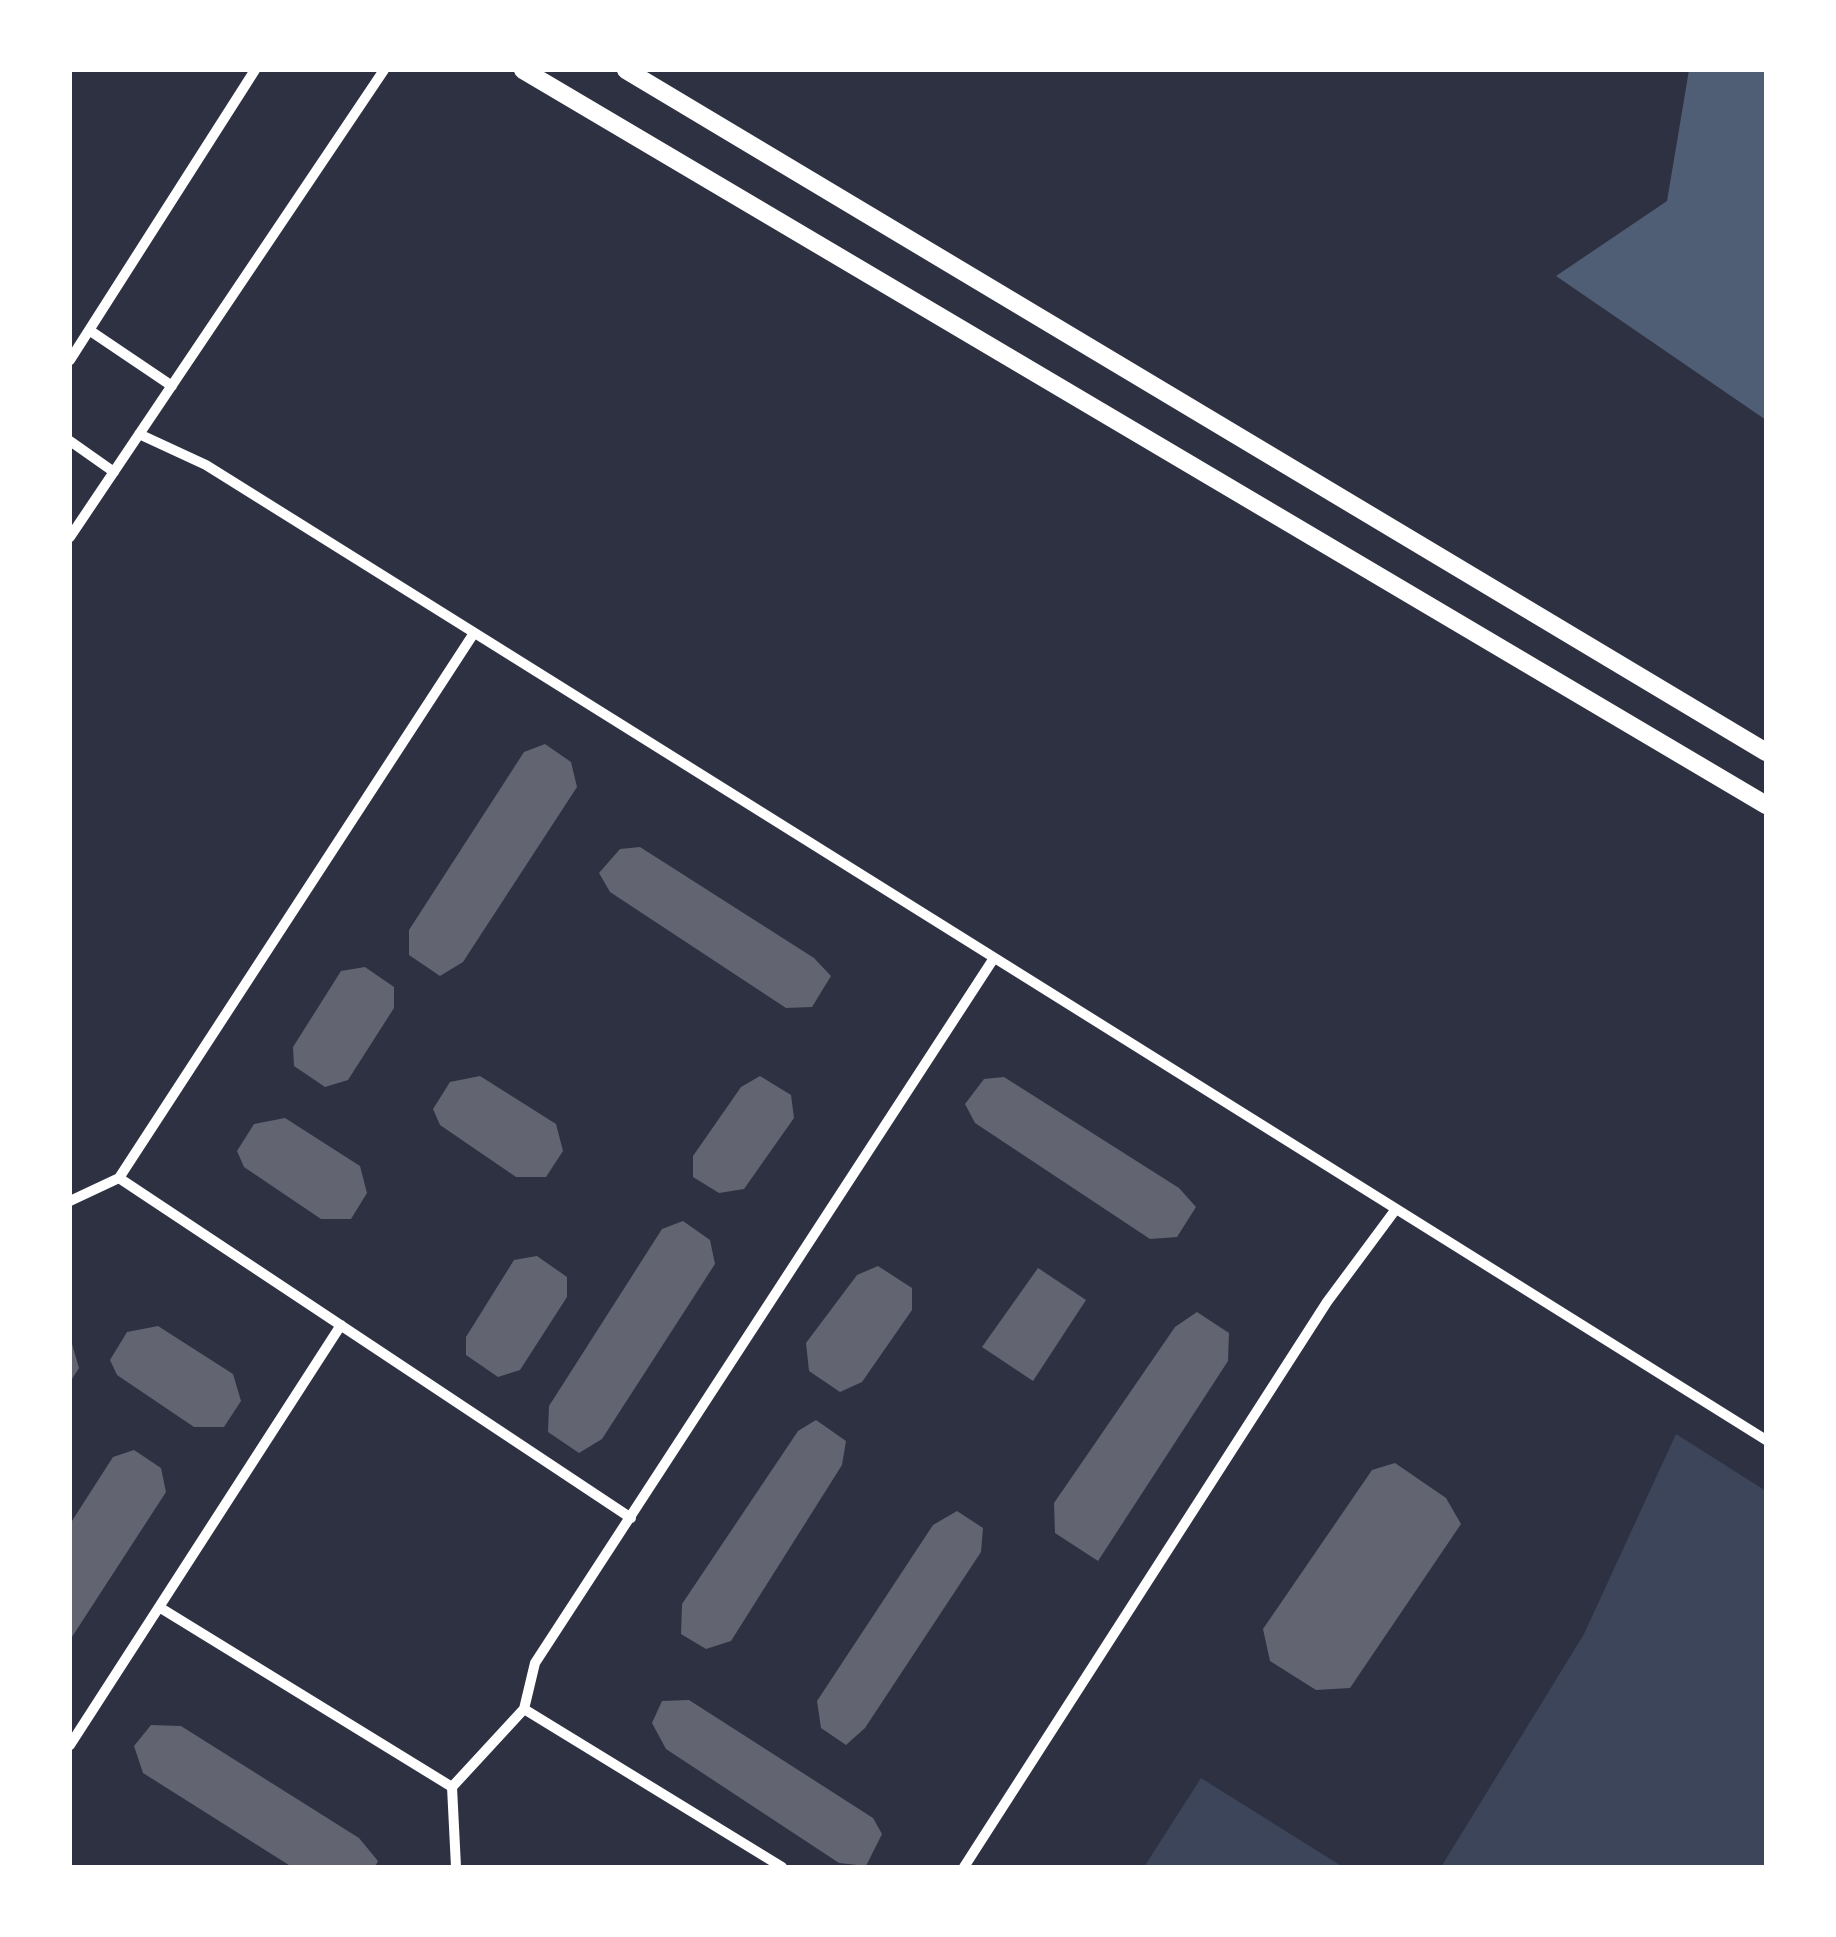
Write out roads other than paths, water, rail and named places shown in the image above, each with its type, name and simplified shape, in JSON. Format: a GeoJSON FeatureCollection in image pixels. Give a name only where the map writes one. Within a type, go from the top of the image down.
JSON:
{"type":"FeatureCollection","features":[{"type":"Feature","properties":{"kind":"street"},"geometry":{"type":"LineString","coordinates":[[70,360],[255,70]]}},
{"type":"Feature","properties":{"kind":"street"},"geometry":{"type":"LineString","coordinates":[[70,537],[384,70]]}},
{"type":"Feature","properties":{"kind":"street"},"geometry":{"type":"LineString","coordinates":[[522,70],[1766,805]]}},
{"type":"Feature","properties":{"kind":"street"},"geometry":{"type":"LineString","coordinates":[[626,70],[1766,752]]}},
{"type":"Feature","properties":{"kind":"street"},"geometry":{"type":"LineString","coordinates":[[89,330],[172,386]]}},
{"type":"Feature","properties":{"kind":"street"},"geometry":{"type":"LineString","coordinates":[[139,434],[206,465],[1766,1440]]}},
{"type":"Feature","properties":{"kind":"street"},"geometry":{"type":"LineString","coordinates":[[70,441],[114,472]]}},
{"type":"Feature","properties":{"kind":"street"},"geometry":{"type":"LineString","coordinates":[[70,1201],[119,1178],[474,633]]}},
{"type":"Feature","properties":{"kind":"street"},"geometry":{"type":"LineString","coordinates":[[456,1867],[452,1786],[524,1709],[535,1663],[994,958]]}},
{"type":"Feature","properties":{"kind":"street"},"geometry":{"type":"LineString","coordinates":[[119,1178],[630,1518]]}},
{"type":"Feature","properties":{"kind":"street"},"geometry":{"type":"LineString","coordinates":[[964,1867],[1327,1302],[1396,1209]]}},
{"type":"Feature","properties":{"kind":"street"},"geometry":{"type":"LineString","coordinates":[[70,1745],[341,1325]]}},
{"type":"Feature","properties":{"kind":"street"},"geometry":{"type":"LineString","coordinates":[[159,1607],[452,1786]]}},
{"type":"Feature","properties":{"kind":"street"},"geometry":{"type":"LineString","coordinates":[[524,1709],[782,1867]]}}]}
